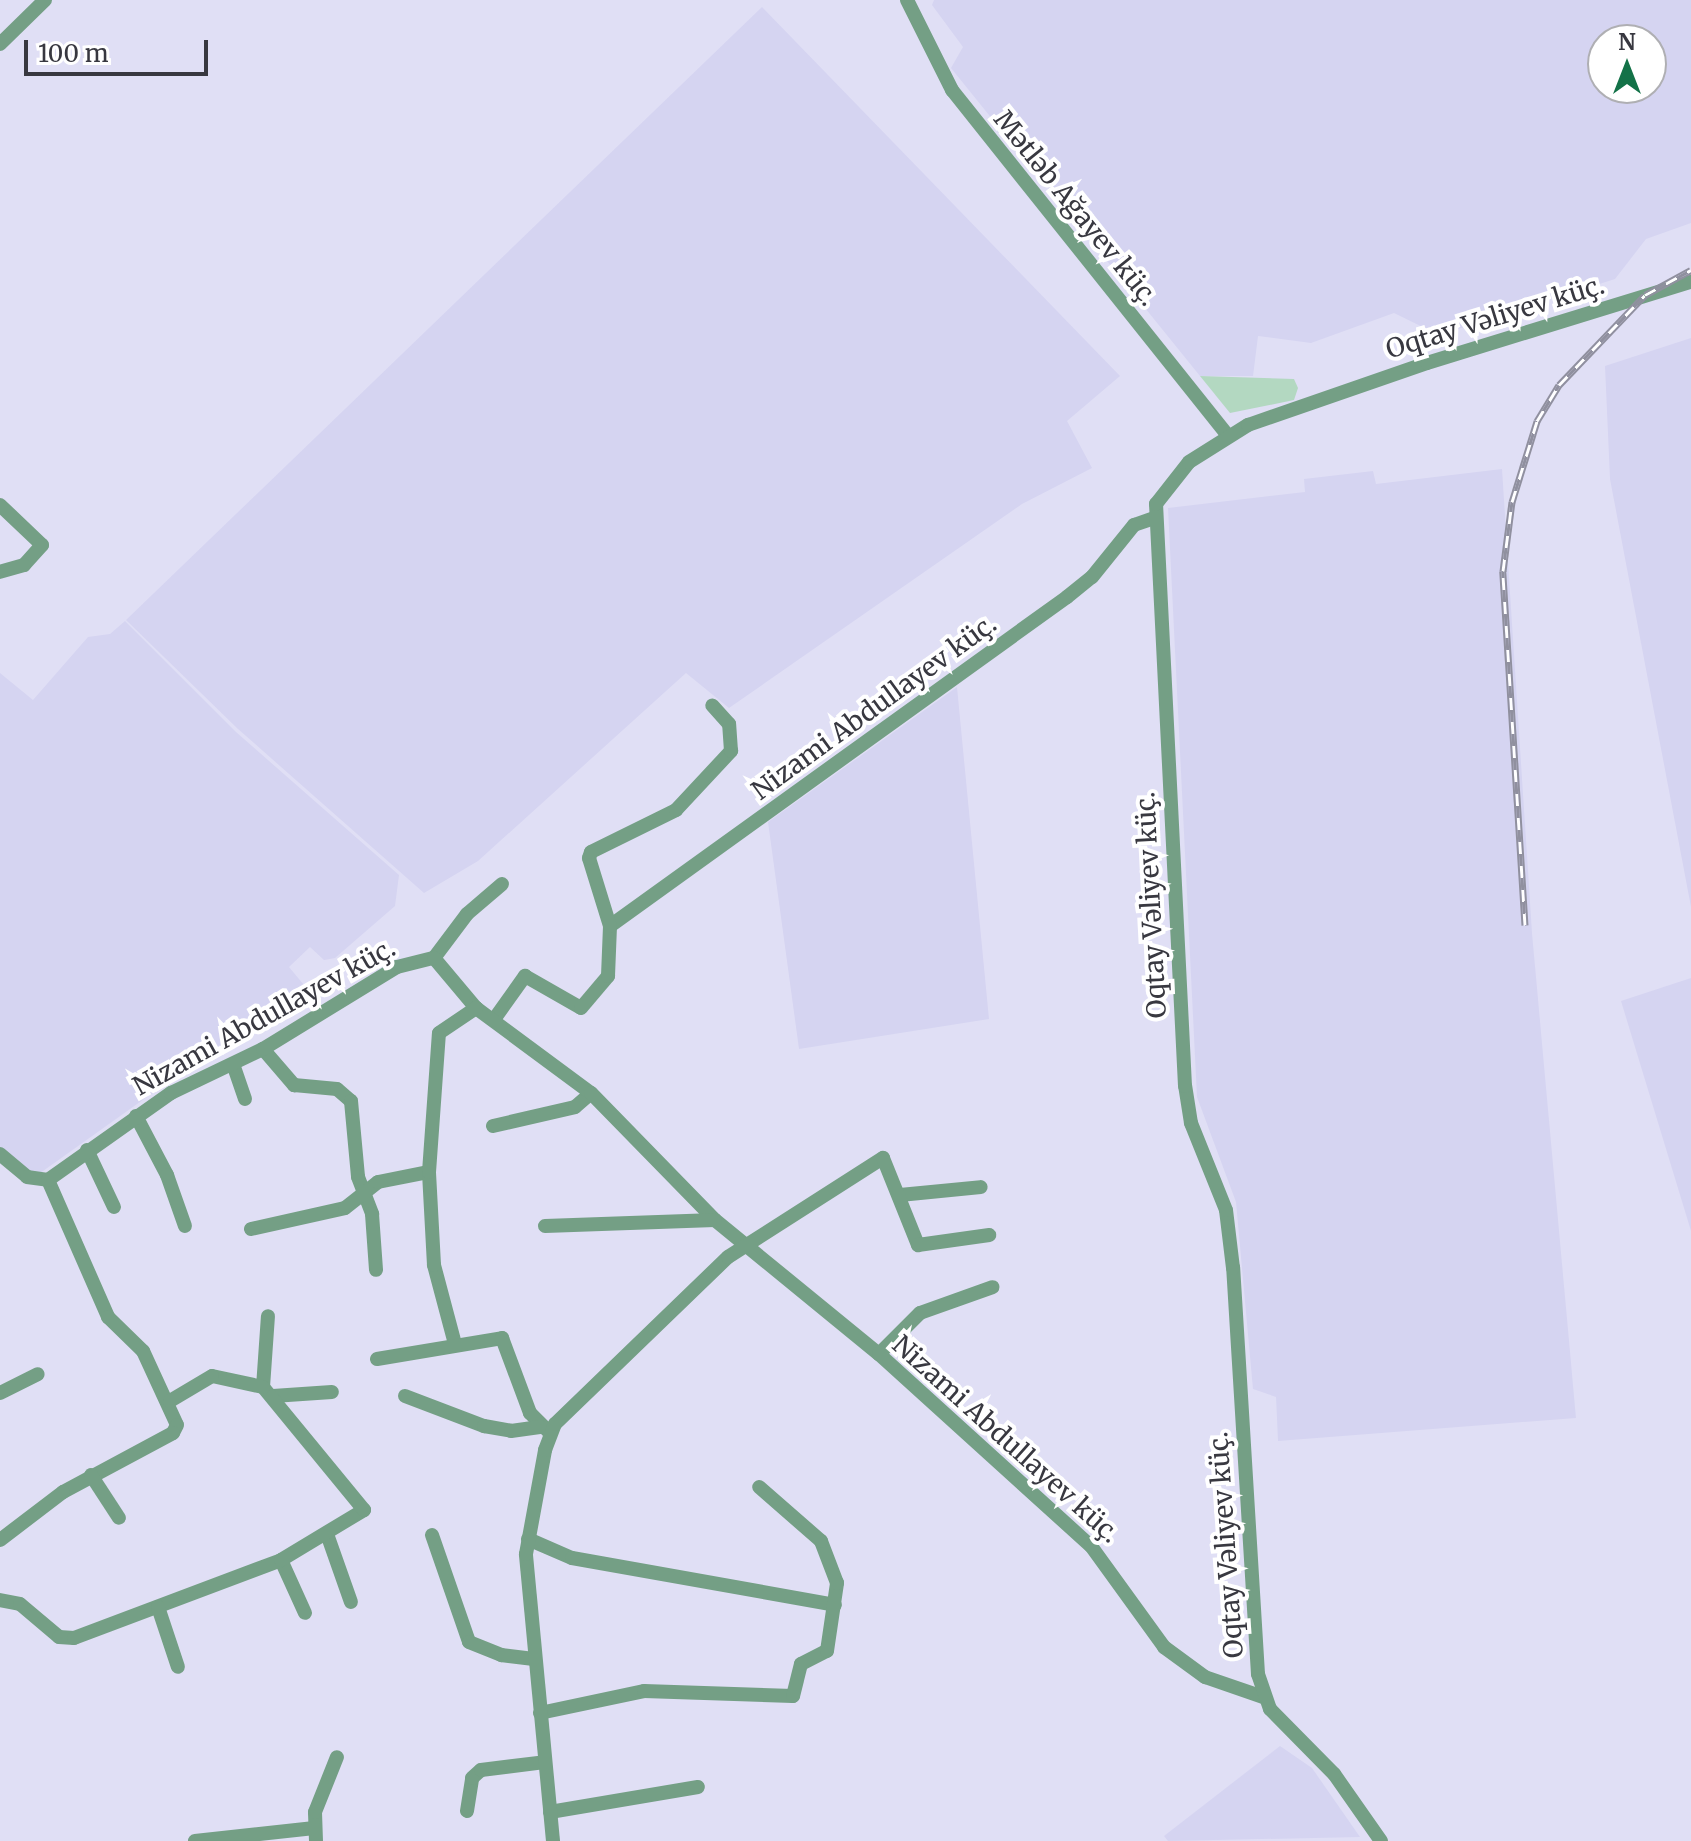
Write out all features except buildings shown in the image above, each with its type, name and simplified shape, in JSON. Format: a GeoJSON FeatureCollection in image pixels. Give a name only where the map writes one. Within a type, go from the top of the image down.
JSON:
{"type":"FeatureCollection","features":[{"type":"Feature","properties":{"kind":"street"},"geometry":{"type":"LineString","coordinates":[[0,44],[45,0]]}},
{"type":"Feature","properties":{"kind":"street","name":"Mətləb Ağayev küç."},"geometry":{"type":"LineString","coordinates":[[907,0],[952,90],[1227,434]]}},
{"type":"Feature","properties":{"kind":"street","name":"Oqtay Vəliyev küç."},"geometry":{"type":"LineString","coordinates":[[1263,1697],[1228,1224],[1191,1123],[1185,1086],[1154,518],[1169,482],[1227,434],[1427,363],[1691,282]]}},
{"type":"Feature","properties":{"kind":"street"},"geometry":{"type":"LineString","coordinates":[[0,505],[42,545],[24,565],[0,572]]}},
{"type":"Feature","properties":{"kind":"street","name":"Nizami Abdullayev küç."},"geometry":{"type":"LineString","coordinates":[[610,926],[1067,597],[1092,577],[1134,525],[1154,518]]}},
{"type":"Feature","properties":{"kind":"street"},"geometry":{"type":"LineString","coordinates":[[495,1018],[525,976],[574,1006],[587,1006],[608,976],[610,926],[589,858],[591,852],[669,815],[731,751],[729,724],[712,705]]}},
{"type":"Feature","properties":{"kind":"street"},"geometry":{"type":"LineString","coordinates":[[434,958],[467,914],[502,884]]}},
{"type":"Feature","properties":{"kind":"street","name":"Nizami Abdullayev küç."},"geometry":{"type":"LineString","coordinates":[[48,1180],[189,1082],[263,1049],[397,967],[434,958],[476,1008],[495,1018],[591,1093],[715,1220],[879,1354],[1101,1556],[1164,1647],[1205,1677],[1263,1697]]}},
{"type":"Feature","properties":{"kind":"street"},"geometry":{"type":"LineString","coordinates":[[455,1344],[434,1265],[429,1172],[439,1033],[476,1008]]}},
{"type":"Feature","properties":{"kind":"street"},"geometry":{"type":"LineString","coordinates":[[263,1049],[294,1085],[345,1093],[357,1133],[358,1177],[366,1191],[376,1270]]}},
{"type":"Feature","properties":{"kind":"street"},"geometry":{"type":"LineString","coordinates":[[233,1064],[245,1099]]}},
{"type":"Feature","properties":{"kind":"street"},"geometry":{"type":"LineString","coordinates":[[493,1126],[575,1107],[591,1093]]}},
{"type":"Feature","properties":{"kind":"street"},"geometry":{"type":"LineString","coordinates":[[136,1116],[167,1175],[185,1226]]}},
{"type":"Feature","properties":{"kind":"street"},"geometry":{"type":"LineString","coordinates":[[87,1150],[114,1207]]}},
{"type":"Feature","properties":{"kind":"street"},"geometry":{"type":"LineString","coordinates":[[0,1154],[27,1177],[48,1180],[108,1317],[143,1351],[170,1401],[177,1425],[173,1433],[91,1475],[0,1540]]}},
{"type":"Feature","properties":{"kind":"street"},"geometry":{"type":"LineString","coordinates":[[553,1841],[534,1659],[528,1539],[545,1430],[745,1245],[883,1158],[918,1245],[989,1235]]}},
{"type":"Feature","properties":{"kind":"street"},"geometry":{"type":"LineString","coordinates":[[251,1229],[345,1208],[366,1191],[392,1178],[429,1172]]}},
{"type":"Feature","properties":{"kind":"street"},"geometry":{"type":"LineString","coordinates":[[900,1195],[981,1187]]}},
{"type":"Feature","properties":{"kind":"street"},"geometry":{"type":"LineString","coordinates":[[545,1226],[715,1220]]}},
{"type":"Feature","properties":{"kind":"street"},"geometry":{"type":"LineString","coordinates":[[879,1354],[900,1327],[920,1313],[993,1287]]}},
{"type":"Feature","properties":{"kind":"street"},"geometry":{"type":"LineString","coordinates":[[0,1600],[34,1611],[64,1639],[281,1560],[364,1510],[282,1414],[268,1392],[268,1316]]}},
{"type":"Feature","properties":{"kind":"street"},"geometry":{"type":"LineString","coordinates":[[377,1359],[455,1344],[505,1340],[530,1413],[545,1430]]}},
{"type":"Feature","properties":{"kind":"street"},"geometry":{"type":"LineString","coordinates":[[0,1393],[38,1374]]}},
{"type":"Feature","properties":{"kind":"street"},"geometry":{"type":"LineString","coordinates":[[170,1401],[212,1376],[268,1392],[332,1392]]}},
{"type":"Feature","properties":{"kind":"street"},"geometry":{"type":"LineString","coordinates":[[405,1396],[484,1426],[511,1431],[545,1430]]}},
{"type":"Feature","properties":{"kind":"street"},"geometry":{"type":"LineString","coordinates":[[91,1475],[119,1518]]}},
{"type":"Feature","properties":{"kind":"street"},"geometry":{"type":"LineString","coordinates":[[540,1713],[644,1691],[793,1696],[801,1664],[827,1651],[837,1583],[830,1554],[759,1487]]}},
{"type":"Feature","properties":{"kind":"street"},"geometry":{"type":"LineString","coordinates":[[327,1534],[351,1602]]}},
{"type":"Feature","properties":{"kind":"street"},"geometry":{"type":"LineString","coordinates":[[432,1535],[469,1642],[501,1655],[534,1659]]}},
{"type":"Feature","properties":{"kind":"street"},"geometry":{"type":"LineString","coordinates":[[528,1539],[572,1558],[835,1605]]}},
{"type":"Feature","properties":{"kind":"street"},"geometry":{"type":"LineString","coordinates":[[281,1560],[305,1613]]}},
{"type":"Feature","properties":{"kind":"street"},"geometry":{"type":"LineString","coordinates":[[158,1607],[178,1667]]}},
{"type":"Feature","properties":{"kind":"street"},"geometry":{"type":"LineString","coordinates":[[1263,1697],[1334,1774],[1381,1841]]}},
{"type":"Feature","properties":{"kind":"street"},"geometry":{"type":"LineString","coordinates":[[195,1841],[315,1834],[337,1757]]}},
{"type":"Feature","properties":{"kind":"street"},"geometry":{"type":"LineString","coordinates":[[467,1811],[472,1778],[481,1770],[545,1762]]}},
{"type":"Feature","properties":{"kind":"street"},"geometry":{"type":"LineString","coordinates":[[550,1812],[698,1787]]}},
{"type":"Feature","properties":{"kind":"shaded area"},"geometry":{"type":"Polygon","coordinates":[[[934,0],[1691,0],[1691,223],[1646,239],[1615,279],[1439,335],[1394,313],[1311,343],[1258,336],[1253,376],[1200,376],[951,68],[963,47],[932,5],[934,0]]]}},
{"type":"Feature","properties":{"kind":"shaded area"},"geometry":{"type":"Polygon","coordinates":[[[762,7],[1120,376],[1067,421],[1092,468],[1022,504],[729,708],[686,673],[478,861],[424,893],[238,729],[126,620],[762,7]]]}},
{"type":"Feature","properties":{"kind":"shaded area"},"geometry":{"type":"Polygon","coordinates":[[[1691,338],[1691,907],[1610,479],[1605,366],[1691,338]]]}},
{"type":"Feature","properties":{"kind":"shaded area"},"geometry":{"type":"Polygon","coordinates":[[[1502,469],[1532,933],[1576,1418],[1278,1441],[1276,1397],[1253,1389],[1236,1202],[1197,1097],[1168,508],[1305,492],[1304,479],[1373,471],[1376,484],[1502,469]]]}},
{"type":"Feature","properties":{"kind":"shaded area"},"geometry":{"type":"Polygon","coordinates":[[[125,621],[236,732],[399,875],[395,906],[335,958],[324,960],[310,947],[289,967],[304,985],[36,1176],[0,1148],[0,673],[33,700],[88,637],[110,634],[125,621]]]}},
{"type":"Feature","properties":{"kind":"shaded area"},"geometry":{"type":"Polygon","coordinates":[[[957,687],[989,1019],[799,1049],[768,822],[957,687]]]}},
{"type":"Feature","properties":{"kind":"shaded area"},"geometry":{"type":"Polygon","coordinates":[[[1691,978],[1691,1231],[1621,1001],[1691,978]]]}},
{"type":"Feature","properties":{"kind":"shaded area"},"geometry":{"type":"Polygon","coordinates":[[[1280,1746],[1312,1768],[1360,1837],[1168,1841],[1164,1836],[1280,1746]]]}},
{"type":"Feature","properties":{"kind":"green space"},"geometry":{"type":"Polygon","coordinates":[[[1200,376],[1294,379],[1298,388],[1294,400],[1230,413],[1200,376]]]}},
{"type":"Feature","properties":{"kind":"railway"},"geometry":{"type":"LineString","coordinates":[[1525,925],[1503,571],[1512,502],[1537,421],[1559,385],[1645,295],[1691,270]]}}]}
